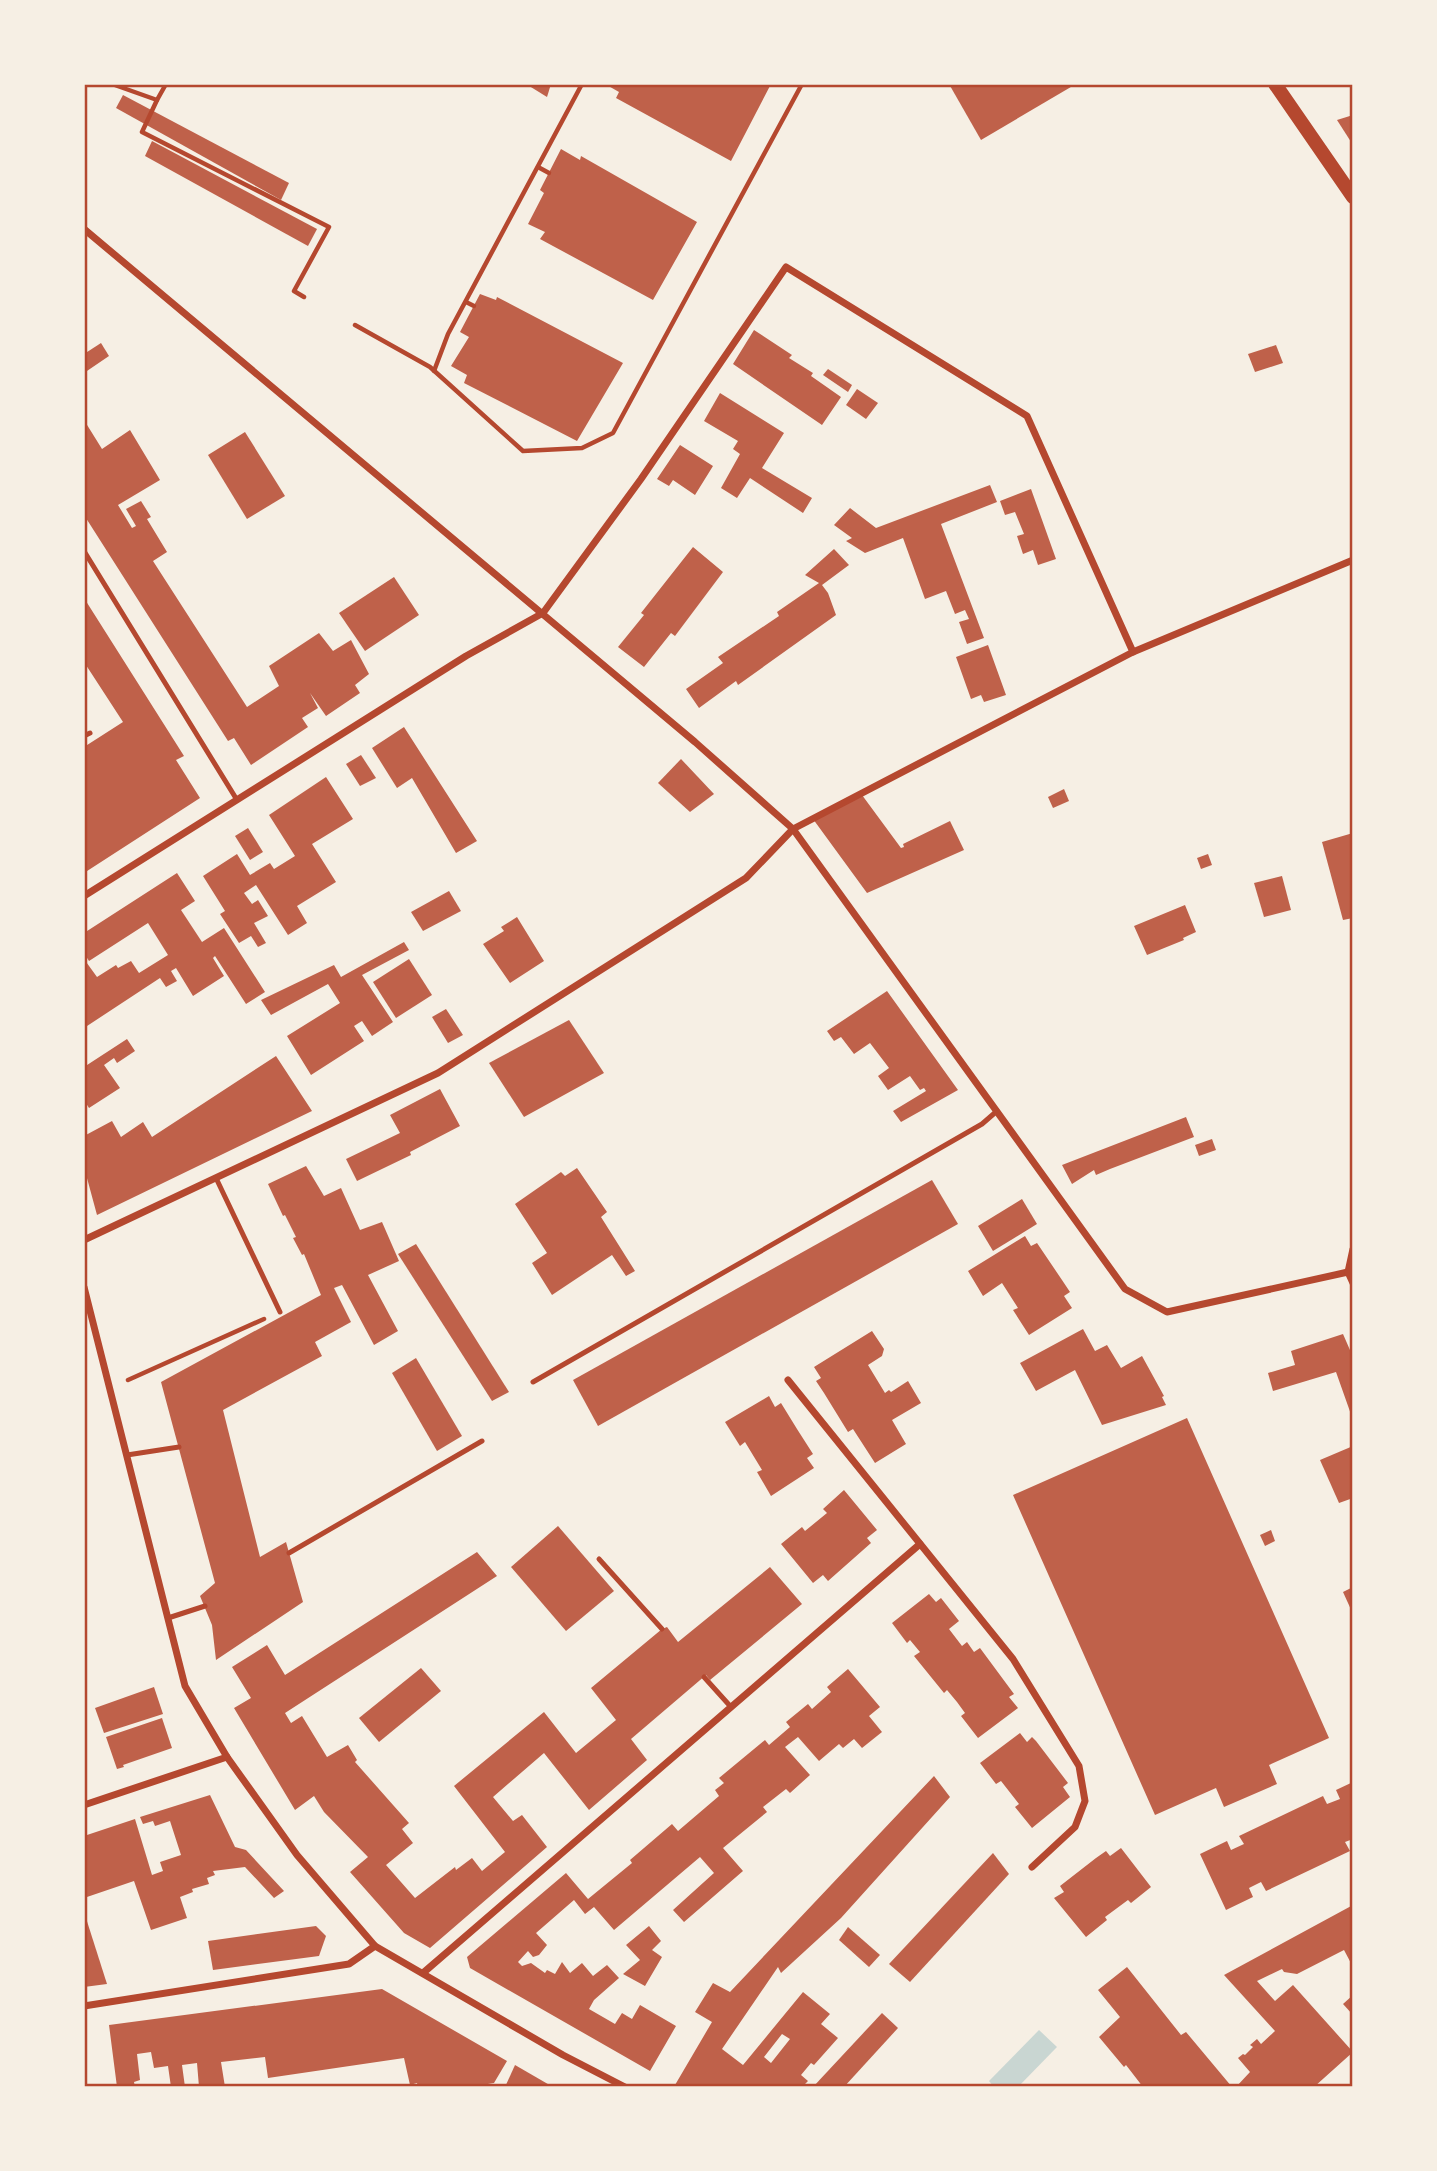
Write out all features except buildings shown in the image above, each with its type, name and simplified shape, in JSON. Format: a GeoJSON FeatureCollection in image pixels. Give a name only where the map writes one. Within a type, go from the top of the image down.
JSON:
{"type":"FeatureCollection","features":[{"type":"Feature","properties":{"kind":"main road"},"geometry":{"type":"LineString","coordinates":[[1275,84],[1353,197]]}},
{"type":"Feature","properties":{"kind":"street"},"geometry":{"type":"LineString","coordinates":[[84,229],[395,492],[543,613],[793,829],[1125,1289],[1167,1311],[1348,1272]]}},
{"type":"Feature","properties":{"kind":"street"},"geometry":{"type":"LineString","coordinates":[[84,896],[466,656],[543,613],[641,479],[786,267],[1027,416],[1133,652]]}},
{"type":"Feature","properties":{"kind":"street"},"geometry":{"type":"LineString","coordinates":[[84,1240],[438,1073],[746,878],[793,829],[1133,652],[1353,560]]}},
{"type":"Feature","properties":{"kind":"street"},"geometry":{"type":"LineString","coordinates":[[1353,1248],[1348,1272],[1353,1283]]}},
{"type":"Feature","properties":{"kind":"street"},"geometry":{"type":"LineString","coordinates":[[84,1287],[185,1686],[227,1757],[297,1855],[375,1946],[563,2055],[625,2087]]}},
{"type":"Feature","properties":{"kind":"street"},"geometry":{"type":"LineString","coordinates":[[788,1380],[1013,1659],[1079,1766],[1085,1801],[1076,1828],[1032,1867]]}},
{"type":"Feature","properties":{"kind":"street"},"geometry":{"type":"LineString","coordinates":[[423,1973],[919,1544]]}},
{"type":"Feature","properties":{"kind":"street"},"geometry":{"type":"LineString","coordinates":[[84,1805],[227,1757]]}},
{"type":"Feature","properties":{"kind":"street"},"geometry":{"type":"LineString","coordinates":[[84,2006],[349,1964],[375,1946]]}},
{"type":"Feature","properties":{"kind":"lane"},"geometry":{"type":"LineString","coordinates":[[84,551],[237,800]]}},
{"type":"Feature","properties":{"kind":"lane"},"geometry":{"type":"LineString","coordinates":[[533,1382],[982,1124],[997,1111]]}},
{"type":"Feature","properties":{"kind":"lane"},"geometry":{"type":"LineString","coordinates":[[216,1178],[280,1311]]}},
{"type":"Feature","properties":{"kind":"lane"},"geometry":{"type":"LineString","coordinates":[[289,1553],[482,1441]]}},
{"type":"Feature","properties":{"kind":"lane"},"geometry":{"type":"LineString","coordinates":[[127,1455],[179,1447]]}},
{"type":"Feature","properties":{"kind":"lane"},"geometry":{"type":"LineString","coordinates":[[599,1559],[662,1629]]}},
{"type":"Feature","properties":{"kind":"lane"},"geometry":{"type":"LineString","coordinates":[[168,1618],[205,1606]]}},
{"type":"Feature","properties":{"kind":"lane"},"geometry":{"type":"LineString","coordinates":[[704,1677],[731,1707]]}},
{"type":"Feature","properties":{"kind":"path"},"geometry":{"type":"LineString","coordinates":[[112,84],[157,100]]}},
{"type":"Feature","properties":{"kind":"path"},"geometry":{"type":"LineString","coordinates":[[166,84],[142,132],[329,226],[294,291],[304,297]]}},
{"type":"Feature","properties":{"kind":"path"},"geometry":{"type":"LineString","coordinates":[[434,371],[448,334],[582,84]]}},
{"type":"Feature","properties":{"kind":"path"},"geometry":{"type":"LineString","coordinates":[[355,325],[434,371],[523,452],[582,448],[613,433],[802,84]]}},
{"type":"Feature","properties":{"kind":"path"},"geometry":{"type":"LineString","coordinates":[[538,167],[549,173]]}},
{"type":"Feature","properties":{"kind":"path"},"geometry":{"type":"LineString","coordinates":[[466,302],[474,306]]}},
{"type":"Feature","properties":{"kind":"path"},"geometry":{"type":"LineString","coordinates":[[109,1387],[280,1311]]}},
{"type":"Feature","properties":{"kind":"shaded area"},"geometry":{"type":"Polygon","coordinates":[[[1039,2030],[1057,2047],[1018,2087],[994,2087],[989,2081],[1039,2030]]]}}]}
